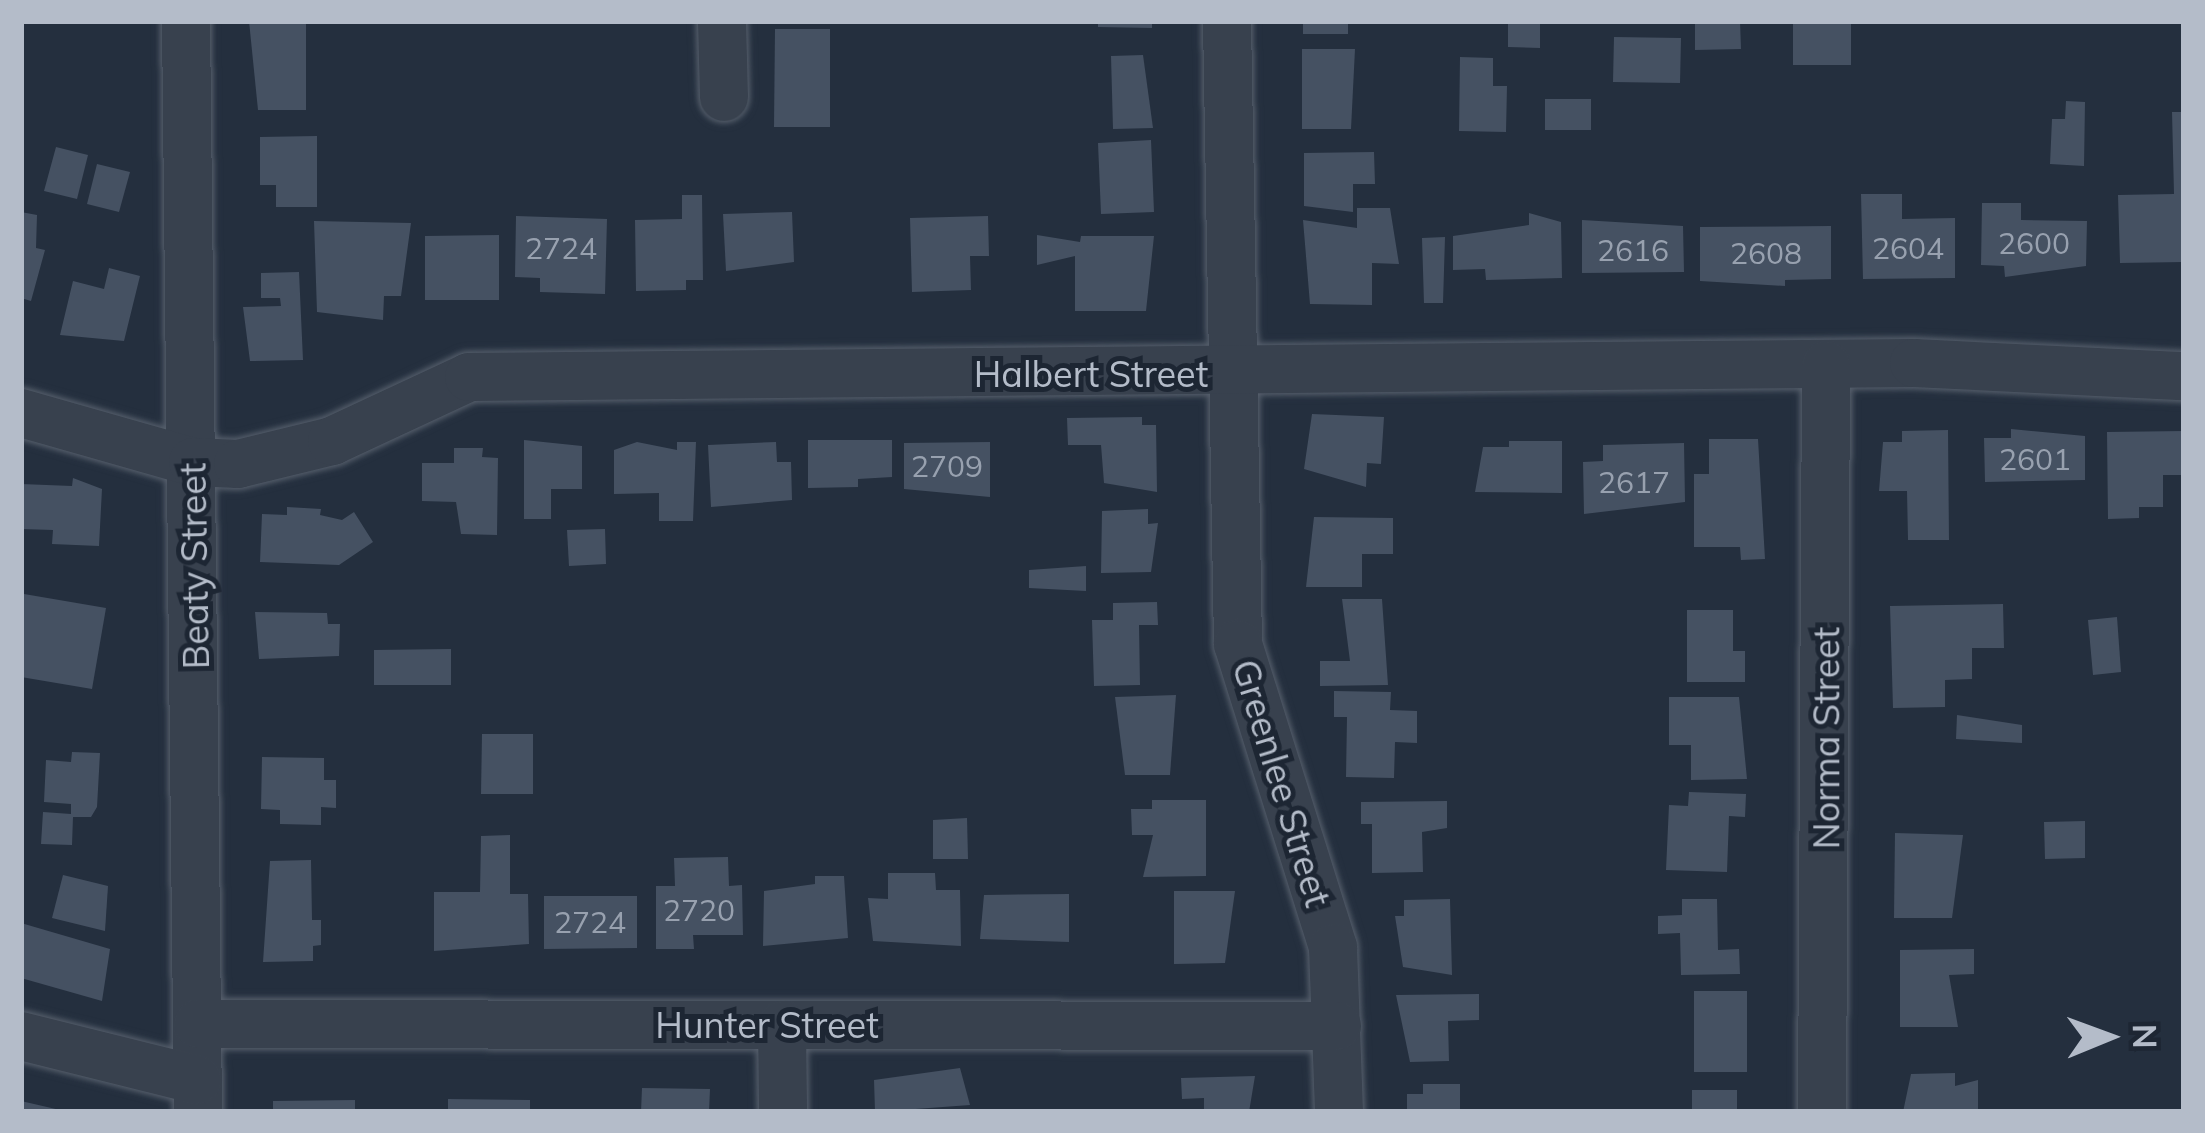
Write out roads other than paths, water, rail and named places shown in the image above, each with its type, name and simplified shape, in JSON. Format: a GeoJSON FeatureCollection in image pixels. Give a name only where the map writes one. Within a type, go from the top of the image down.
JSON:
{"type":"FeatureCollection","features":[{"type":"Feature","properties":{"kind":"street","name":"Beaty Street"},"geometry":{"type":"LineString","coordinates":[[186,21],[198,1096]]}},
{"type":"Feature","properties":{"kind":"street"},"geometry":{"type":"LineString","coordinates":[[722,21],[724,97]]}},
{"type":"Feature","properties":{"kind":"street","name":"Greenlee Street"},"geometry":{"type":"LineString","coordinates":[[1227,21],[1237,373],[1238,644],[1333,948],[1339,1112]]}},
{"type":"Feature","properties":{"kind":"street","name":"Halbert Street"},"geometry":{"type":"LineString","coordinates":[[21,413],[193,462],[238,464],[332,441],[469,376],[1826,365],[2184,376]]}},
{"type":"Feature","properties":{"kind":"street","name":"Norma Street"},"geometry":{"type":"LineString","coordinates":[[1822,1112],[1826,365]]}},
{"type":"Feature","properties":{"kind":"street","name":"Hunter Street"},"geometry":{"type":"LineString","coordinates":[[198,1024],[1337,1026]]}},
{"type":"Feature","properties":{"kind":"street"},"geometry":{"type":"LineString","coordinates":[[782,1025],[783,1112]]}},
{"type":"Feature","properties":{"kind":"street"},"geometry":{"type":"LineString","coordinates":[[21,1036],[198,1096]]}}]}
